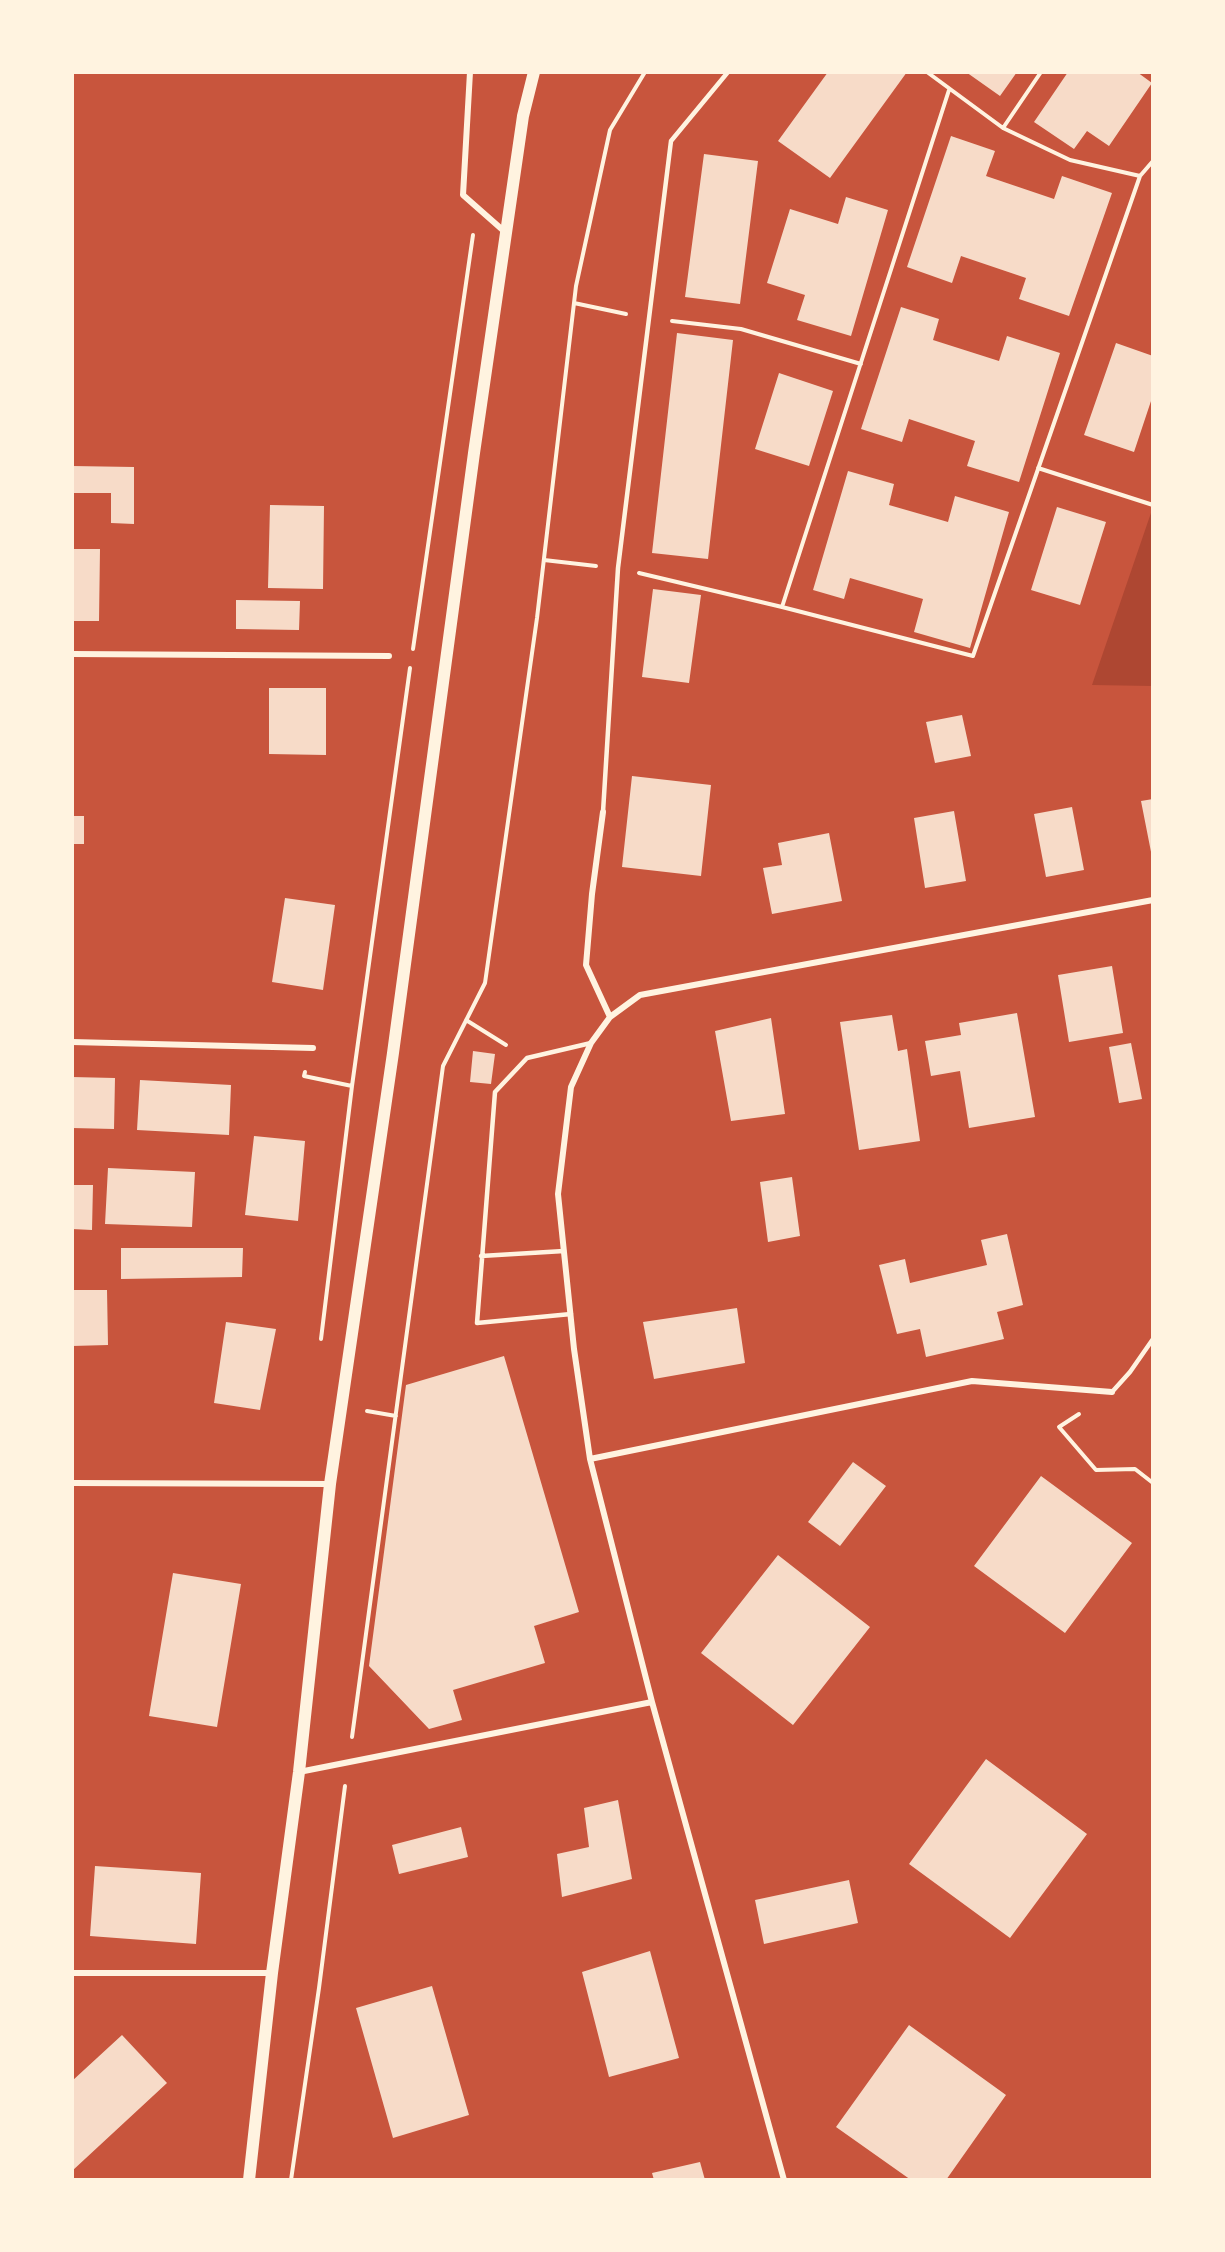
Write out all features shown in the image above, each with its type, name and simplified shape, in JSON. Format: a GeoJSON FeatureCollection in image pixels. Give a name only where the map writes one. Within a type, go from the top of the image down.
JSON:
{"type":"FeatureCollection","features":[{"type":"Feature","properties":{"kind":"main road"},"geometry":{"type":"LineString","coordinates":[[249,2180],[272,1973],[299,1772],[330,1484],[506,233],[523,116],[534,72]]}},
{"type":"Feature","properties":{"kind":"street"},"geometry":{"type":"LineString","coordinates":[[470,72],[463,195],[506,233]]}},
{"type":"Feature","properties":{"kind":"street"},"geometry":{"type":"LineString","coordinates":[[72,654],[389,656]]}},
{"type":"Feature","properties":{"kind":"street"},"geometry":{"type":"LineString","coordinates":[[603,812],[592,894],[586,965],[610,1017]]}},
{"type":"Feature","properties":{"kind":"street"},"geometry":{"type":"LineString","coordinates":[[784,2180],[652,1702],[590,1459],[558,1194],[572,1087],[591,1043],[610,1017],[640,995],[1153,900]]}},
{"type":"Feature","properties":{"kind":"street"},"geometry":{"type":"LineString","coordinates":[[72,1042],[313,1048]]}},
{"type":"Feature","properties":{"kind":"street"},"geometry":{"type":"LineString","coordinates":[[590,1459],[972,1381],[1112,1392]]}},
{"type":"Feature","properties":{"kind":"street"},"geometry":{"type":"LineString","coordinates":[[72,1483],[330,1484]]}},
{"type":"Feature","properties":{"kind":"street"},"geometry":{"type":"LineString","coordinates":[[299,1772],[652,1702]]}},
{"type":"Feature","properties":{"kind":"street"},"geometry":{"type":"LineString","coordinates":[[72,1973],[272,1973]]}},
{"type":"Feature","properties":{"kind":"lane"},"geometry":{"type":"LineString","coordinates":[[603,812],[618,568],[671,141],[729,72]]}},
{"type":"Feature","properties":{"kind":"lane"},"geometry":{"type":"LineString","coordinates":[[571,1314],[477,1323],[495,1092],[527,1058],[591,1043]]}},
{"type":"Feature","properties":{"kind":"lane"},"geometry":{"type":"LineString","coordinates":[[481,1256],[564,1251]]}},
{"type":"Feature","properties":{"kind":"lane"},"geometry":{"type":"LineString","coordinates":[[1112,1392],[1130,1372],[1153,1339]]}},
{"type":"Feature","properties":{"kind":"path"},"geometry":{"type":"LineString","coordinates":[[291,2180],[443,1066],[484,982],[544,560],[574,303],[610,130],[645,72]]}},
{"type":"Feature","properties":{"kind":"path"},"geometry":{"type":"LineString","coordinates":[[927,72],[1003,128],[1070,160],[1140,176]]}},
{"type":"Feature","properties":{"kind":"path"},"geometry":{"type":"LineString","coordinates":[[1003,128],[1041,72]]}},
{"type":"Feature","properties":{"kind":"path"},"geometry":{"type":"LineString","coordinates":[[782,607],[949,90]]}},
{"type":"Feature","properties":{"kind":"path"},"geometry":{"type":"LineString","coordinates":[[544,560],[618,568],[973,656],[1140,176],[1153,161]]}},
{"type":"Feature","properties":{"kind":"path"},"geometry":{"type":"LineString","coordinates":[[321,1342],[352,1086],[435,488],[477,207]]}},
{"type":"Feature","properties":{"kind":"path"},"geometry":{"type":"LineString","coordinates":[[574,303],[648,319],[741,329],[861,364]]}},
{"type":"Feature","properties":{"kind":"path"},"geometry":{"type":"LineString","coordinates":[[1038,468],[1153,505]]}},
{"type":"Feature","properties":{"kind":"path"},"geometry":{"type":"LineString","coordinates":[[466,1020],[527,1058]]}},
{"type":"Feature","properties":{"kind":"path"},"geometry":{"type":"LineString","coordinates":[[1112,1392],[1059,1427],[1096,1470],[1134,1469],[1153,1483]]}},
{"type":"Feature","properties":{"kind":"path"},"geometry":{"type":"LineString","coordinates":[[342,1406],[396,1416]]}},
{"type":"Feature","properties":{"kind":"shaded area"},"geometry":{"type":"Polygon","coordinates":[[[1153,507],[1153,686],[1092,685],[1153,507]]]}},
{"type":"Feature","properties":{"kind":"building"},"geometry":{"type":"Polygon","coordinates":[[[828,72],[907,72],[830,178],[778,141],[828,72]]]}},
{"type":"Feature","properties":{"kind":"building"},"geometry":{"type":"Polygon","coordinates":[[[966,72],[1017,72],[1000,96],[966,72]]]}},
{"type":"Feature","properties":{"kind":"building"},"geometry":{"type":"Polygon","coordinates":[[[1068,72],[1137,72],[1152,83],[1109,146],[1087,131],[1074,149],[1034,122],[1068,72]]]}},
{"type":"Feature","properties":{"kind":"building"},"geometry":{"type":"Polygon","coordinates":[[[951,136],[995,151],[986,176],[1054,199],[1062,176],[1112,193],[1069,316],[1019,299],[1026,278],[961,256],[952,283],[907,267],[951,136]]]}},
{"type":"Feature","properties":{"kind":"building"},"geometry":{"type":"Polygon","coordinates":[[[704,154],[758,161],[740,304],[685,297],[704,154]]]}},
{"type":"Feature","properties":{"kind":"building"},"geometry":{"type":"Polygon","coordinates":[[[846,197],[888,210],[851,336],[797,320],[805,295],[767,283],[790,209],[838,224],[846,197]]]}},
{"type":"Feature","properties":{"kind":"building"},"geometry":{"type":"Polygon","coordinates":[[[901,307],[939,319],[933,340],[999,361],[1007,336],[1060,353],[1019,482],[967,466],[975,441],[909,419],[902,442],[861,429],[901,307]]]}},
{"type":"Feature","properties":{"kind":"building"},"geometry":{"type":"Polygon","coordinates":[[[677,333],[733,340],[708,559],[652,553],[677,333]]]}},
{"type":"Feature","properties":{"kind":"building"},"geometry":{"type":"Polygon","coordinates":[[[1116,343],[1153,356],[1153,395],[1134,452],[1084,435],[1116,343]]]}},
{"type":"Feature","properties":{"kind":"building"},"geometry":{"type":"Polygon","coordinates":[[[779,373],[833,391],[809,466],[755,449],[779,373]]]}},
{"type":"Feature","properties":{"kind":"building"},"geometry":{"type":"Polygon","coordinates":[[[72,466],[134,467],[134,524],[111,523],[111,493],[72,493],[72,466]]]}},
{"type":"Feature","properties":{"kind":"building"},"geometry":{"type":"Polygon","coordinates":[[[848,471],[894,484],[889,505],[948,522],[955,496],[1009,512],[970,648],[914,632],[923,599],[850,578],[844,599],[813,590],[848,471]]]}},
{"type":"Feature","properties":{"kind":"building"},"geometry":{"type":"Polygon","coordinates":[[[270,505],[324,506],[323,589],[268,588],[270,505]]]}},
{"type":"Feature","properties":{"kind":"building"},"geometry":{"type":"Polygon","coordinates":[[[1057,507],[1106,522],[1080,605],[1031,590],[1057,507]]]}},
{"type":"Feature","properties":{"kind":"building"},"geometry":{"type":"Polygon","coordinates":[[[72,549],[100,549],[99,621],[72,621],[72,549]]]}},
{"type":"Feature","properties":{"kind":"building"},"geometry":{"type":"Polygon","coordinates":[[[653,589],[701,595],[689,683],[642,677],[653,589]]]}},
{"type":"Feature","properties":{"kind":"building"},"geometry":{"type":"Polygon","coordinates":[[[236,600],[300,601],[299,630],[236,629],[236,600]]]}},
{"type":"Feature","properties":{"kind":"building"},"geometry":{"type":"Polygon","coordinates":[[[269,688],[326,688],[326,755],[269,754],[269,688]]]}},
{"type":"Feature","properties":{"kind":"building"},"geometry":{"type":"Polygon","coordinates":[[[962,715],[971,756],[935,763],[926,722],[962,715]]]}},
{"type":"Feature","properties":{"kind":"building"},"geometry":{"type":"Polygon","coordinates":[[[632,776],[711,785],[701,876],[622,867],[632,776]]]}},
{"type":"Feature","properties":{"kind":"building"},"geometry":{"type":"Polygon","coordinates":[[[1153,799],[1153,857],[1152,857],[1141,801],[1153,799]]]}},
{"type":"Feature","properties":{"kind":"building"},"geometry":{"type":"Polygon","coordinates":[[[1072,807],[1084,870],[1046,877],[1034,814],[1072,807]]]}},
{"type":"Feature","properties":{"kind":"building"},"geometry":{"type":"Polygon","coordinates":[[[954,811],[966,881],[925,888],[914,818],[954,811]]]}},
{"type":"Feature","properties":{"kind":"building"},"geometry":{"type":"Polygon","coordinates":[[[72,816],[84,816],[84,844],[72,844],[72,816]]]}},
{"type":"Feature","properties":{"kind":"building"},"geometry":{"type":"Polygon","coordinates":[[[829,833],[842,901],[772,914],[763,868],[782,865],[778,843],[829,833]]]}},
{"type":"Feature","properties":{"kind":"building"},"geometry":{"type":"Polygon","coordinates":[[[285,898],[335,905],[323,990],[272,982],[285,898]]]}},
{"type":"Feature","properties":{"kind":"building"},"geometry":{"type":"Polygon","coordinates":[[[1112,966],[1123,1033],[1069,1042],[1058,975],[1112,966]]]}},
{"type":"Feature","properties":{"kind":"building"},"geometry":{"type":"Polygon","coordinates":[[[1017,1013],[1035,1117],[969,1128],[960,1071],[931,1076],[925,1041],[961,1035],[959,1023],[1017,1013]]]}},
{"type":"Feature","properties":{"kind":"building"},"geometry":{"type":"Polygon","coordinates":[[[892,1015],[898,1051],[907,1049],[920,1141],[859,1150],[840,1022],[892,1015]]]}},
{"type":"Feature","properties":{"kind":"building"},"geometry":{"type":"Polygon","coordinates":[[[771,1018],[785,1114],[731,1121],[715,1031],[771,1018]]]}},
{"type":"Feature","properties":{"kind":"building"},"geometry":{"type":"Polygon","coordinates":[[[1131,1043],[1142,1099],[1119,1103],[1109,1047],[1131,1043]]]}},
{"type":"Feature","properties":{"kind":"building"},"geometry":{"type":"Polygon","coordinates":[[[473,1051],[495,1054],[491,1084],[470,1082],[473,1051]]]}},
{"type":"Feature","properties":{"kind":"building"},"geometry":{"type":"Polygon","coordinates":[[[72,1077],[115,1078],[114,1129],[72,1128],[72,1077]]]}},
{"type":"Feature","properties":{"kind":"building"},"geometry":{"type":"Polygon","coordinates":[[[140,1080],[231,1085],[229,1135],[137,1130],[140,1080]]]}},
{"type":"Feature","properties":{"kind":"building"},"geometry":{"type":"Polygon","coordinates":[[[254,1136],[305,1141],[298,1221],[245,1215],[254,1136]]]}},
{"type":"Feature","properties":{"kind":"building"},"geometry":{"type":"Polygon","coordinates":[[[108,1168],[195,1172],[192,1227],[105,1224],[108,1168]]]}},
{"type":"Feature","properties":{"kind":"building"},"geometry":{"type":"Polygon","coordinates":[[[792,1177],[800,1236],[768,1242],[760,1182],[792,1177]]]}},
{"type":"Feature","properties":{"kind":"building"},"geometry":{"type":"Polygon","coordinates":[[[72,1185],[93,1185],[92,1230],[72,1229],[72,1185]]]}},
{"type":"Feature","properties":{"kind":"building"},"geometry":{"type":"Polygon","coordinates":[[[1007,1234],[1023,1305],[997,1312],[1004,1339],[926,1357],[920,1329],[897,1334],[879,1265],[905,1259],[910,1283],[987,1265],[981,1240],[1007,1234]]]}},
{"type":"Feature","properties":{"kind":"building"},"geometry":{"type":"Polygon","coordinates":[[[121,1248],[243,1248],[242,1277],[121,1279],[121,1248]]]}},
{"type":"Feature","properties":{"kind":"building"},"geometry":{"type":"Polygon","coordinates":[[[72,1290],[107,1290],[108,1345],[72,1346],[72,1290]]]}},
{"type":"Feature","properties":{"kind":"building"},"geometry":{"type":"Polygon","coordinates":[[[737,1308],[745,1363],[654,1379],[643,1322],[737,1308]]]}},
{"type":"Feature","properties":{"kind":"building"},"geometry":{"type":"Polygon","coordinates":[[[226,1322],[276,1329],[260,1410],[214,1403],[226,1322]]]}},
{"type":"Feature","properties":{"kind":"building"},"geometry":{"type":"Polygon","coordinates":[[[504,1356],[579,1612],[534,1626],[545,1663],[453,1690],[462,1720],[429,1729],[369,1666],[406,1385],[504,1356]]]}},
{"type":"Feature","properties":{"kind":"building"},"geometry":{"type":"Polygon","coordinates":[[[853,1462],[886,1486],[840,1546],[808,1522],[853,1462]]]}},
{"type":"Feature","properties":{"kind":"building"},"geometry":{"type":"Polygon","coordinates":[[[1041,1476],[1132,1543],[1065,1633],[974,1566],[1041,1476]]]}},
{"type":"Feature","properties":{"kind":"building"},"geometry":{"type":"Polygon","coordinates":[[[778,1555],[870,1627],[793,1725],[701,1653],[778,1555]]]}},
{"type":"Feature","properties":{"kind":"building"},"geometry":{"type":"Polygon","coordinates":[[[173,1573],[241,1584],[217,1727],[149,1716],[173,1573]]]}},
{"type":"Feature","properties":{"kind":"building"},"geometry":{"type":"Polygon","coordinates":[[[986,1759],[1087,1834],[1010,1938],[909,1864],[986,1759]]]}},
{"type":"Feature","properties":{"kind":"building"},"geometry":{"type":"Polygon","coordinates":[[[618,1800],[632,1879],[562,1897],[557,1854],[589,1847],[584,1808],[618,1800]]]}},
{"type":"Feature","properties":{"kind":"building"},"geometry":{"type":"Polygon","coordinates":[[[461,1827],[468,1857],[399,1874],[392,1845],[461,1827]]]}},
{"type":"Feature","properties":{"kind":"building"},"geometry":{"type":"Polygon","coordinates":[[[95,1866],[201,1873],[196,1944],[90,1936],[95,1866]]]}},
{"type":"Feature","properties":{"kind":"building"},"geometry":{"type":"Polygon","coordinates":[[[849,1880],[858,1923],[764,1944],[755,1900],[849,1880]]]}},
{"type":"Feature","properties":{"kind":"building"},"geometry":{"type":"Polygon","coordinates":[[[650,1951],[679,2058],[609,2077],[582,1972],[650,1951]]]}},
{"type":"Feature","properties":{"kind":"building"},"geometry":{"type":"Polygon","coordinates":[[[432,1986],[469,2115],[393,2138],[356,2008],[432,1986]]]}},
{"type":"Feature","properties":{"kind":"building"},"geometry":{"type":"Polygon","coordinates":[[[909,2025],[1006,2095],[946,2180],[911,2180],[836,2127],[909,2025]]]}},
{"type":"Feature","properties":{"kind":"building"},"geometry":{"type":"Polygon","coordinates":[[[122,2035],[167,2083],[72,2171],[72,2081],[122,2035]]]}},
{"type":"Feature","properties":{"kind":"building"},"geometry":{"type":"Polygon","coordinates":[[[700,2162],[705,2180],[654,2180],[652,2173],[700,2162]]]}}]}
